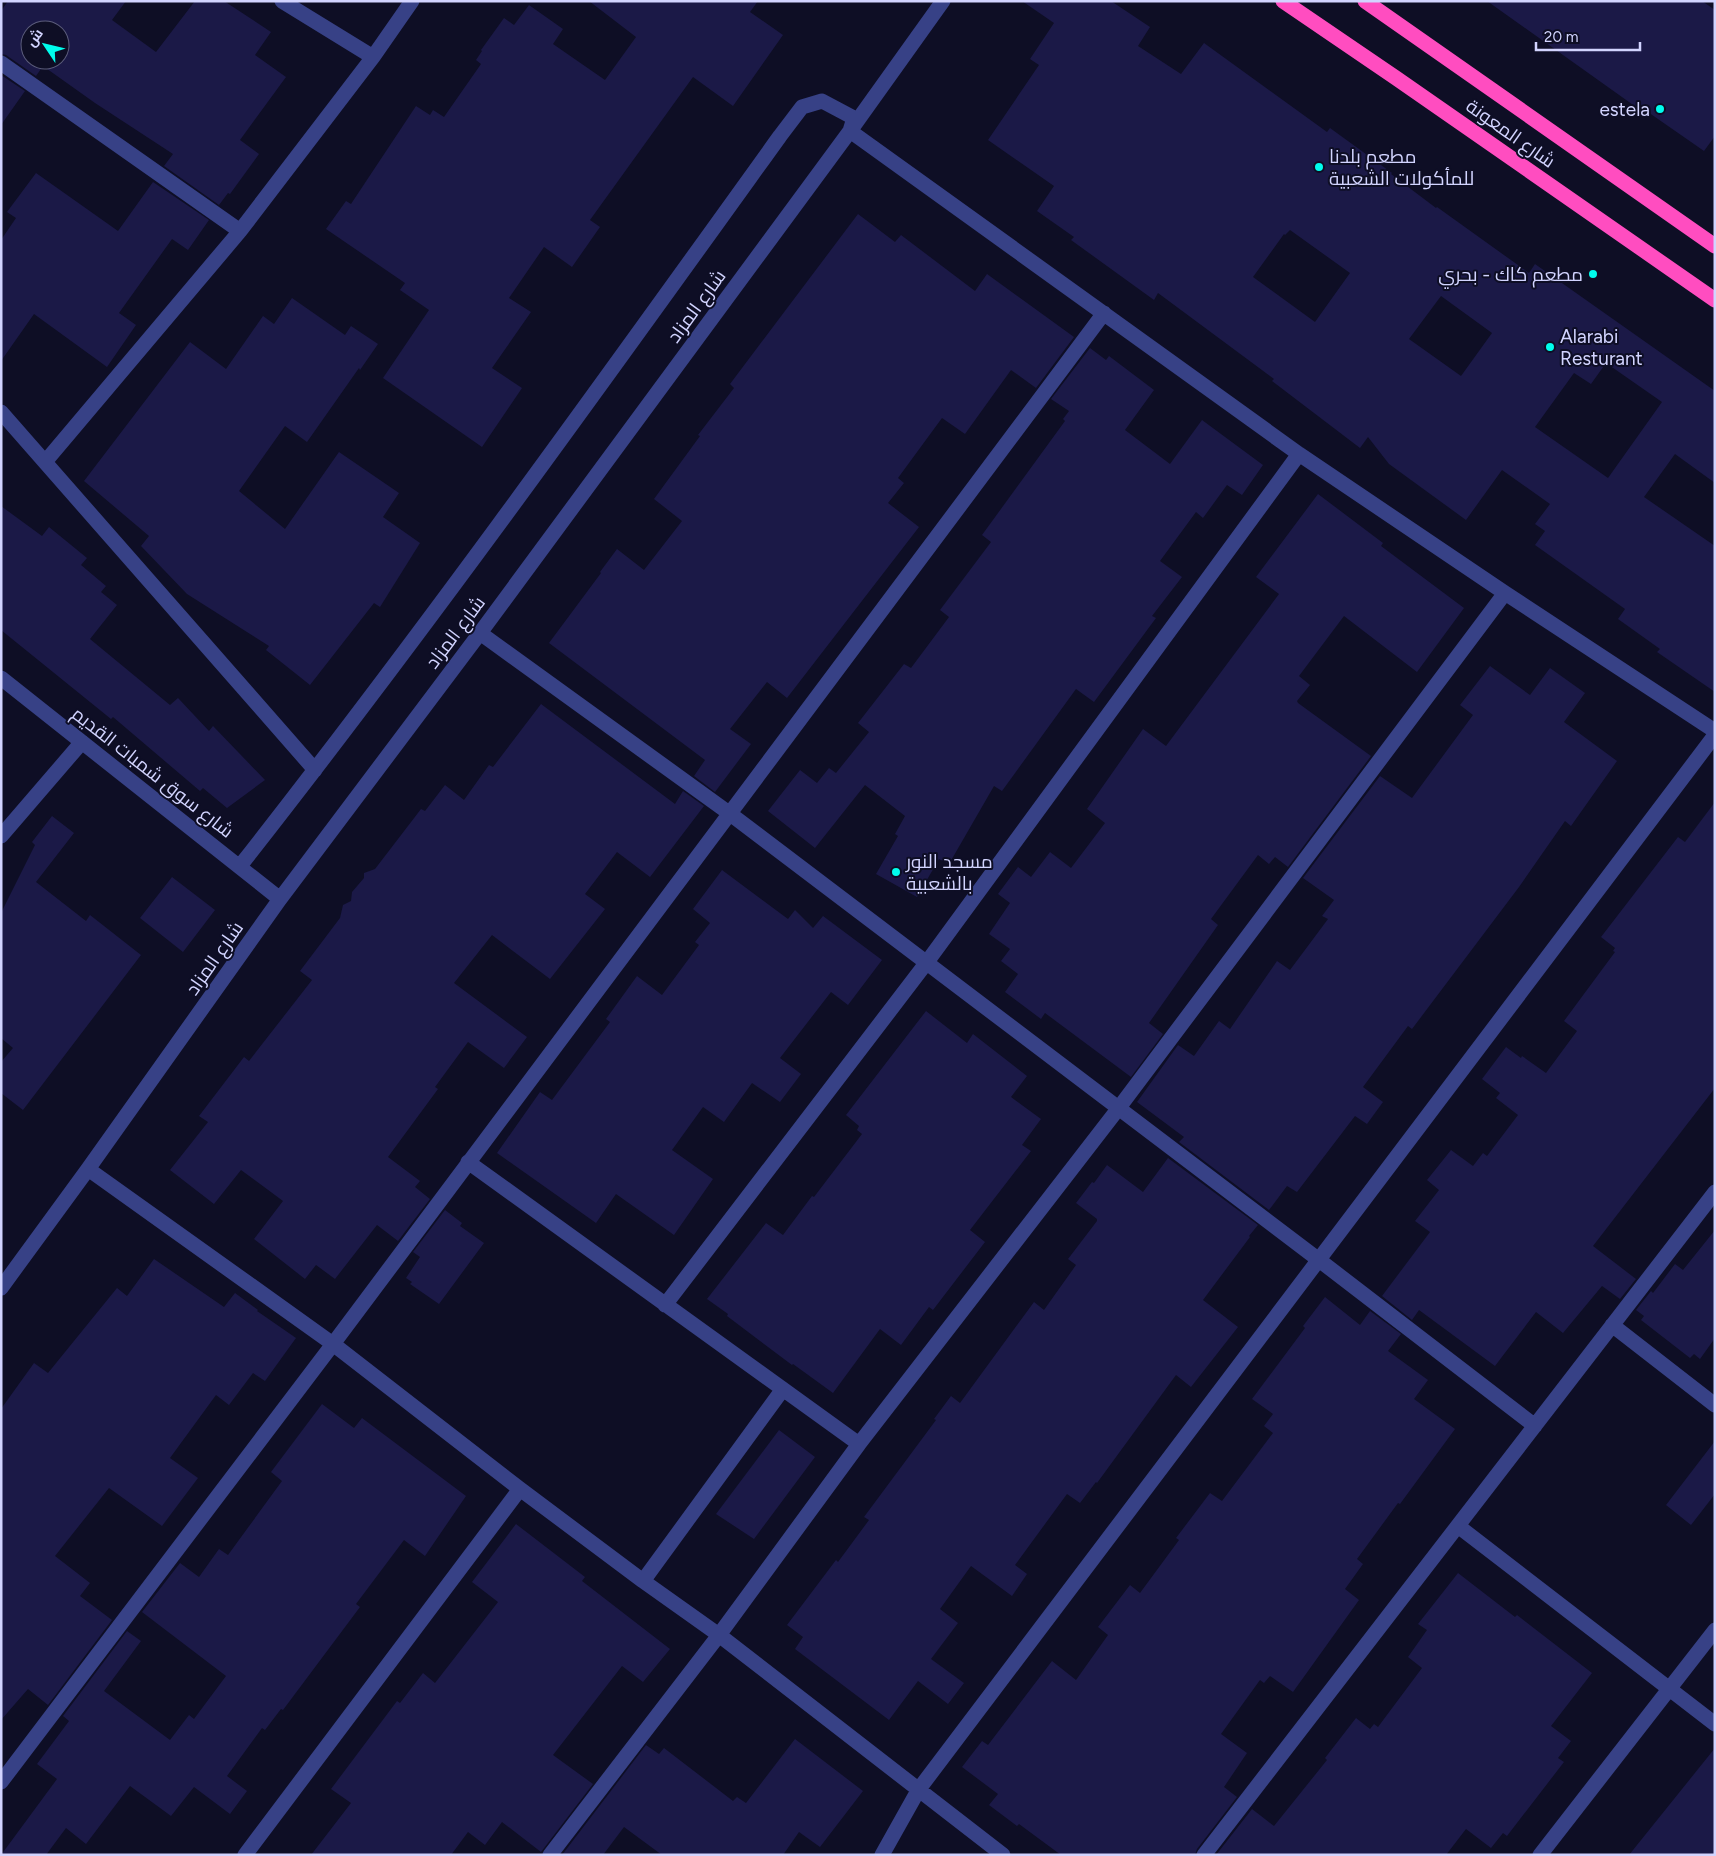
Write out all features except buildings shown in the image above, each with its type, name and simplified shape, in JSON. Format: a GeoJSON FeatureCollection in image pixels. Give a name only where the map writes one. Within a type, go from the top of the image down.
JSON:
{"type":"FeatureCollection","features":[{"type":"Feature","properties":{"kind":"highway","name":"شارع المعونة"},"geometry":{"type":"LineString","coordinates":[[1283,1],[1715,300]]}},
{"type":"Feature","properties":{"kind":"highway","name":"شارع المعونة"},"geometry":{"type":"LineString","coordinates":[[1365,1],[1715,246]]}},
{"type":"Feature","properties":{"kind":"street"},"geometry":{"type":"LineString","coordinates":[[282,1],[372,57]]}},
{"type":"Feature","properties":{"kind":"street"},"geometry":{"type":"LineString","coordinates":[[45,462],[240,231],[372,57],[412,1]]}},
{"type":"Feature","properties":{"kind":"street","name":"شارع المزاد"},"geometry":{"type":"LineString","coordinates":[[1,1288],[280,899],[480,633],[943,1]]}},
{"type":"Feature","properties":{"kind":"street"},"geometry":{"type":"LineString","coordinates":[[1,63],[240,231]]}},
{"type":"Feature","properties":{"kind":"street"},"geometry":{"type":"LineString","coordinates":[[240,866],[315,770],[610,372],[802,107],[822,101],[1104,313],[1299,454],[1505,594],[1715,733],[1320,1260],[919,1789],[882,1855]]}},
{"type":"Feature","properties":{"kind":"street"},"geometry":{"type":"LineString","coordinates":[[1,1782],[333,1344],[1104,313]]}},
{"type":"Feature","properties":{"kind":"street"},"geometry":{"type":"LineString","coordinates":[[1,412],[315,770]]}},
{"type":"Feature","properties":{"kind":"street"},"geometry":{"type":"LineString","coordinates":[[665,1305],[927,962],[1299,454]]}},
{"type":"Feature","properties":{"kind":"street"},"geometry":{"type":"LineString","coordinates":[[550,1855],[720,1635],[860,1444],[1118,1109],[1505,594]]}},
{"type":"Feature","properties":{"kind":"street"},"geometry":{"type":"LineString","coordinates":[[480,633],[729,813],[1320,1260],[1535,1426]]}},
{"type":"Feature","properties":{"kind":"street","name":"شارع سوق شمبات القديم"},"geometry":{"type":"LineString","coordinates":[[1,678],[280,899]]}},
{"type":"Feature","properties":{"kind":"street"},"geometry":{"type":"LineString","coordinates":[[1,836],[82,742]]}},
{"type":"Feature","properties":{"kind":"street"},"geometry":{"type":"LineString","coordinates":[[468,1162],[860,1444]]}},
{"type":"Feature","properties":{"kind":"street"},"geometry":{"type":"LineString","coordinates":[[88,1169],[333,1344],[520,1489],[643,1581],[720,1635],[1003,1855]]}},
{"type":"Feature","properties":{"kind":"street"},"geometry":{"type":"LineString","coordinates":[[1204,1855],[1715,1192]]}},
{"type":"Feature","properties":{"kind":"street"},"geometry":{"type":"LineString","coordinates":[[1612,1326],[1715,1405]]}},
{"type":"Feature","properties":{"kind":"street"},"geometry":{"type":"LineString","coordinates":[[643,1581],[783,1389]]}},
{"type":"Feature","properties":{"kind":"street"},"geometry":{"type":"LineString","coordinates":[[245,1855],[520,1489]]}},
{"type":"Feature","properties":{"kind":"street"},"geometry":{"type":"LineString","coordinates":[[1458,1526],[1715,1724]]}},
{"type":"Feature","properties":{"kind":"street"},"geometry":{"type":"LineString","coordinates":[[1540,1855],[1715,1630]]}},
{"type":"Feature","properties":{"kind":"place","name":"estela"},"geometry":{"type":"Point","coordinates":[1660,109]}},
{"type":"Feature","properties":{"kind":"place","name":"مطعم بلدنا للمأكولات الشعبية"},"geometry":{"type":"Point","coordinates":[1319,167]}},
{"type":"Feature","properties":{"kind":"place","name":"مطعم كاك - بحري"},"geometry":{"type":"Point","coordinates":[1593,274]}},
{"type":"Feature","properties":{"kind":"place","name":"Alarabi Resturant"},"geometry":{"type":"Point","coordinates":[1550,347]}},
{"type":"Feature","properties":{"kind":"place","name":"مسجد النور بالشعبية"},"geometry":{"type":"Point","coordinates":[896,872]}}]}
